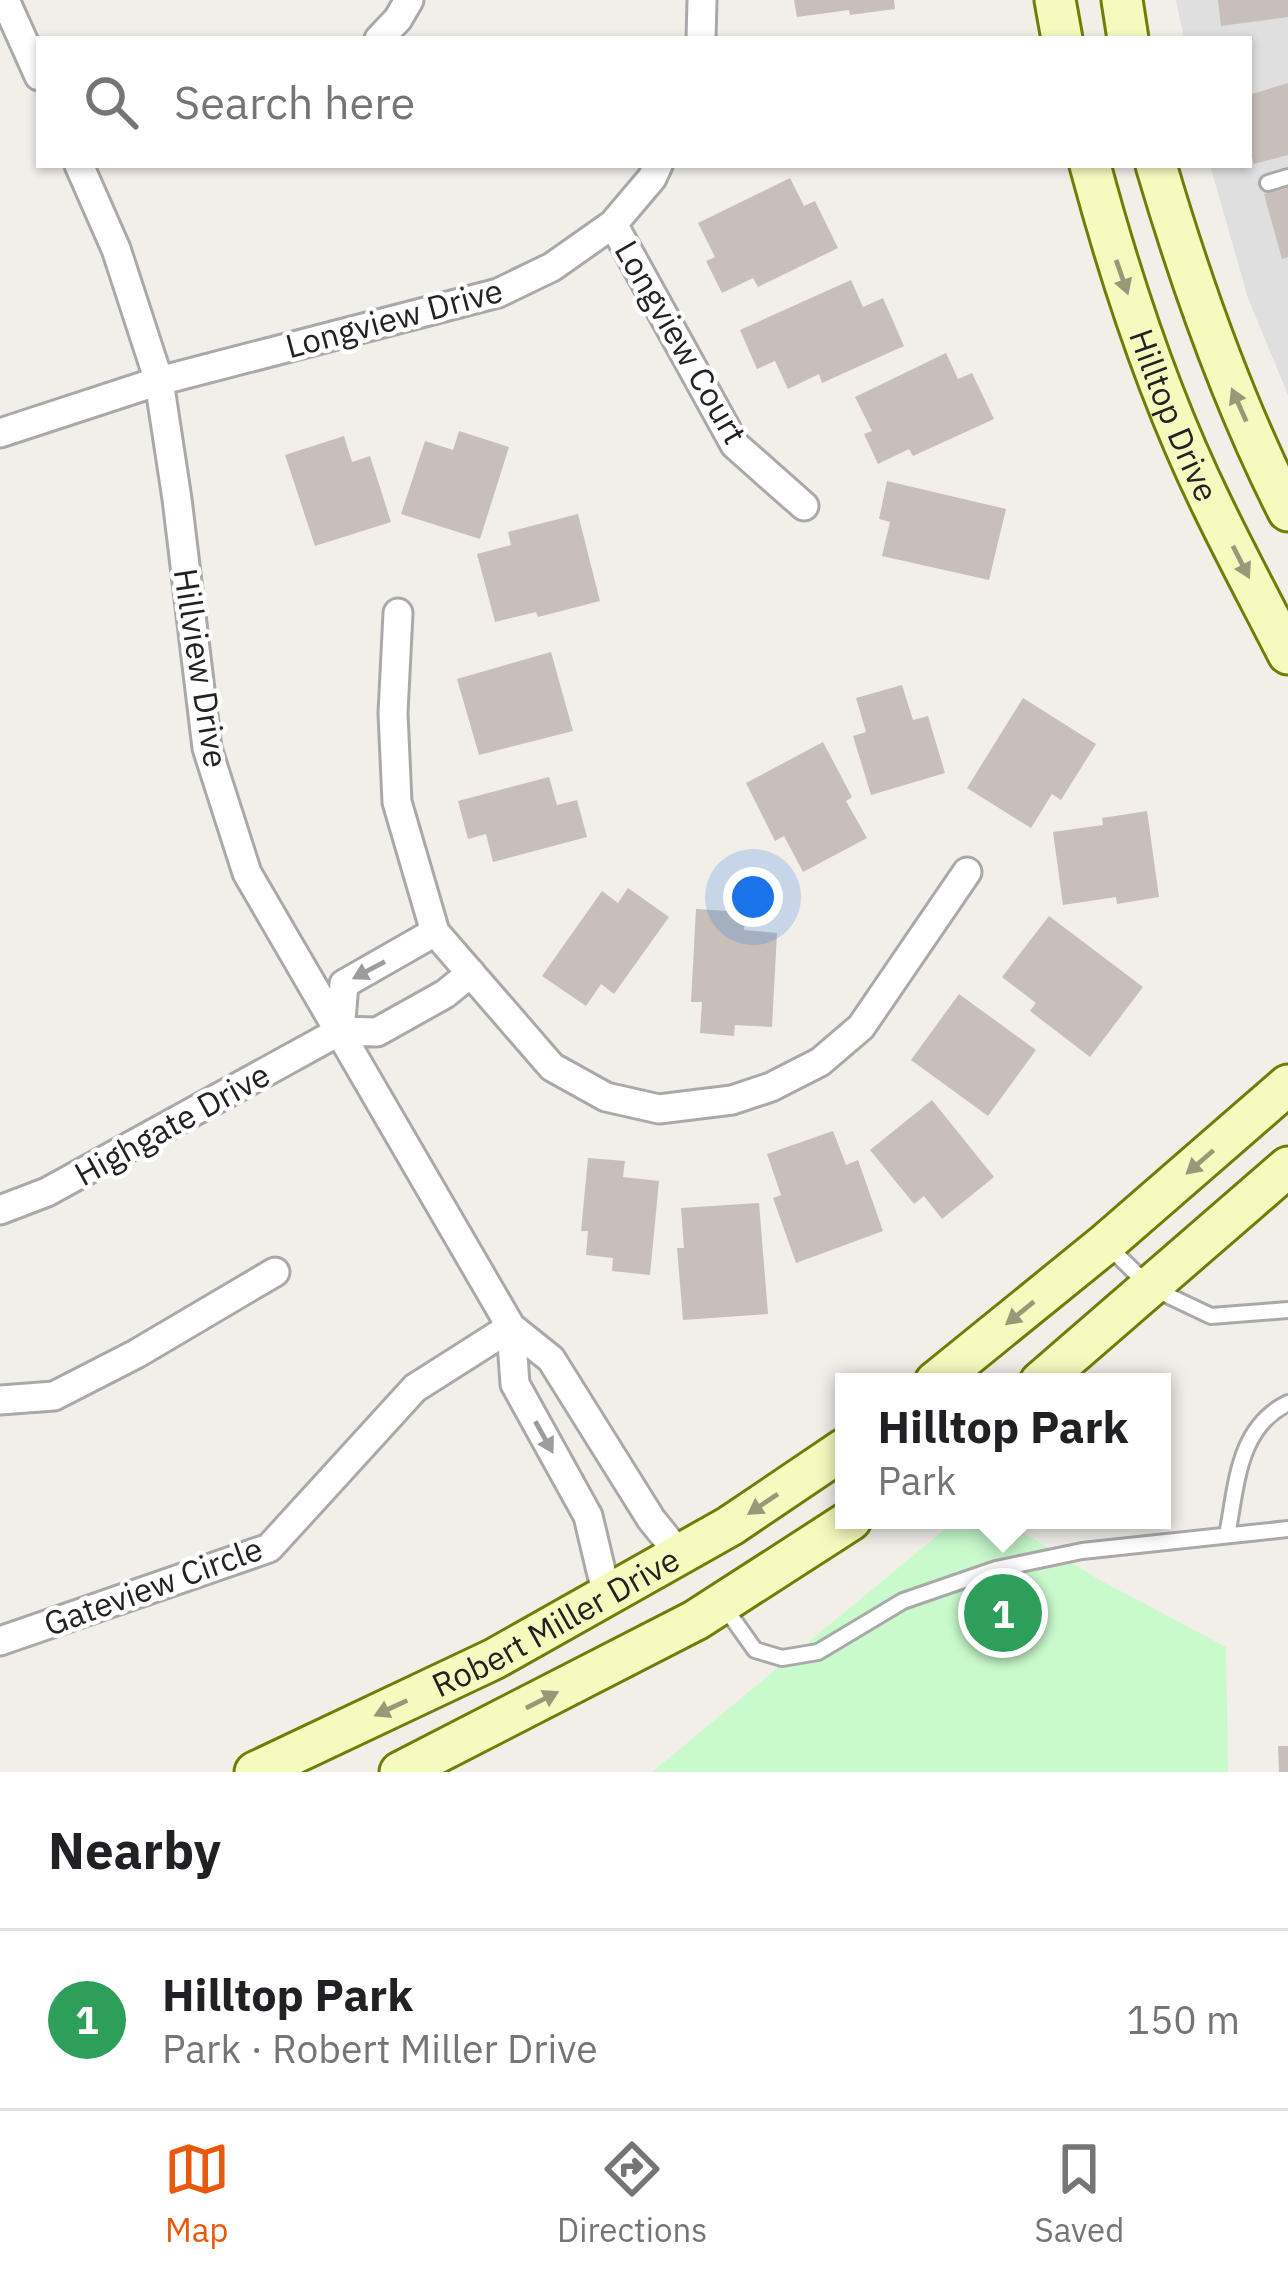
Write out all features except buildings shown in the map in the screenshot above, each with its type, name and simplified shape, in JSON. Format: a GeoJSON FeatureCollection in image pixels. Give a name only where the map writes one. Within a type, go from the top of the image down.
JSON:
{"type":"FeatureCollection","features":[{"type":"Feature","properties":{"kind":"main road"},"geometry":{"type":"LineString","coordinates":[[1055,0],[1062,36]]}},
{"type":"Feature","properties":{"kind":"main road"},"geometry":{"type":"LineString","coordinates":[[1122,0],[1128,36]]}},
{"type":"Feature","properties":{"kind":"main road","name":"Hilltop Drive"},"geometry":{"type":"LineString","coordinates":[[1091,168],[1111,245],[1156,376],[1210,502],[1288,654]]}},
{"type":"Feature","properties":{"kind":"main road","name":"Hilltop Drive"},"geometry":{"type":"LineString","coordinates":[[1157,168],[1232,388],[1288,512]]}},
{"type":"Feature","properties":{"kind":"main road"},"geometry":{"type":"LineString","coordinates":[[946,1373],[1106,1244],[1288,1085]]}},
{"type":"Feature","properties":{"kind":"main road"},"geometry":{"type":"LineString","coordinates":[[1050,1373],[1288,1168]]}},
{"type":"Feature","properties":{"kind":"main road","name":"Robert Miller Drive"},"geometry":{"type":"LineString","coordinates":[[255,1772],[494,1659],[730,1526],[835,1456]]}},
{"type":"Feature","properties":{"kind":"main road","name":"Robert Miller Drive"},"geometry":{"type":"LineString","coordinates":[[400,1772],[676,1631],[837,1529]]}},
{"type":"Feature","properties":{"kind":"street"},"geometry":{"type":"LineString","coordinates":[[5,0],[36,69]]}},
{"type":"Feature","properties":{"kind":"street"},"geometry":{"type":"LineString","coordinates":[[382,36],[409,0]]}},
{"type":"Feature","properties":{"kind":"street"},"geometry":{"type":"LineString","coordinates":[[701,36],[702,0]]}},
{"type":"Feature","properties":{"kind":"street","name":"Hillview Drive"},"geometry":{"type":"LineString","coordinates":[[80,168],[116,249],[159,381],[207,748],[247,873],[511,1327]]}},
{"type":"Feature","properties":{"kind":"street","name":"Longview Drive"},"geometry":{"type":"LineString","coordinates":[[0,433],[159,381],[498,293],[552,267],[614,224],[657,168]]}},
{"type":"Feature","properties":{"kind":"street","name":"Longview Court"},"geometry":{"type":"LineString","coordinates":[[614,224],[735,445],[804,506]]}},
{"type":"Feature","properties":{"kind":"street"},"geometry":{"type":"LineString","coordinates":[[398,613],[393,713],[397,802],[435,932],[552,1067],[606,1097],[659,1108],[732,1100],[820,1062],[861,1027],[967,872]]}},
{"type":"Feature","properties":{"kind":"street"},"geometry":{"type":"LineString","coordinates":[[340,1030],[344,983],[435,932]]}},
{"type":"Feature","properties":{"kind":"street","name":"Highgate Drive"},"geometry":{"type":"LineString","coordinates":[[0,1210],[47,1192],[340,1030],[377,1032],[445,994],[471,973]]}},
{"type":"Feature","properties":{"kind":"street"},"geometry":{"type":"LineString","coordinates":[[0,1400],[54,1396],[275,1272]]}},
{"type":"Feature","properties":{"kind":"street"},"geometry":{"type":"LineString","coordinates":[[511,1327],[551,1359],[651,1519],[680,1555]]}},
{"type":"Feature","properties":{"kind":"street"},"geometry":{"type":"LineString","coordinates":[[511,1327],[515,1384],[588,1516],[607,1596]]}},
{"type":"Feature","properties":{"kind":"street","name":"Gateview Circle"},"geometry":{"type":"LineString","coordinates":[[0,1641],[269,1548],[415,1388],[511,1327]]}},
{"type":"Feature","properties":{"kind":"lane"},"geometry":{"type":"LineString","coordinates":[[1268,183],[1288,177]]}},
{"type":"Feature","properties":{"kind":"lane"},"geometry":{"type":"LineString","coordinates":[[1106,1244],[1150,1287],[1211,1316],[1288,1310]]}},
{"type":"Feature","properties":{"kind":"lane"},"geometry":{"type":"LineString","coordinates":[[1227,1535],[1245,1445],[1261,1422],[1288,1402]]}},
{"type":"Feature","properties":{"kind":"lane"},"geometry":{"type":"LineString","coordinates":[[722,1604],[755,1650],[782,1658],[818,1652],[903,1601],[996,1569],[1082,1551],[1288,1528]]}},
{"type":"Feature","properties":{"kind":"shaded area"},"geometry":{"type":"Polygon","coordinates":[[[1176,0],[1288,0],[1288,395],[1248,298],[1211,168],[1252,168],[1252,36],[1183,36],[1176,0]]]}},
{"type":"Feature","properties":{"kind":"green space"},"geometry":{"type":"Polygon","coordinates":[[[945,1529],[1017,1529],[1098,1579],[1226,1647],[1228,1772],[652,1772],[945,1529]]]}},
{"type":"Feature","properties":{"kind":"place","name":"Hilltop Park"},"geometry":{"type":"Point","coordinates":[1003,1613]}}]}
